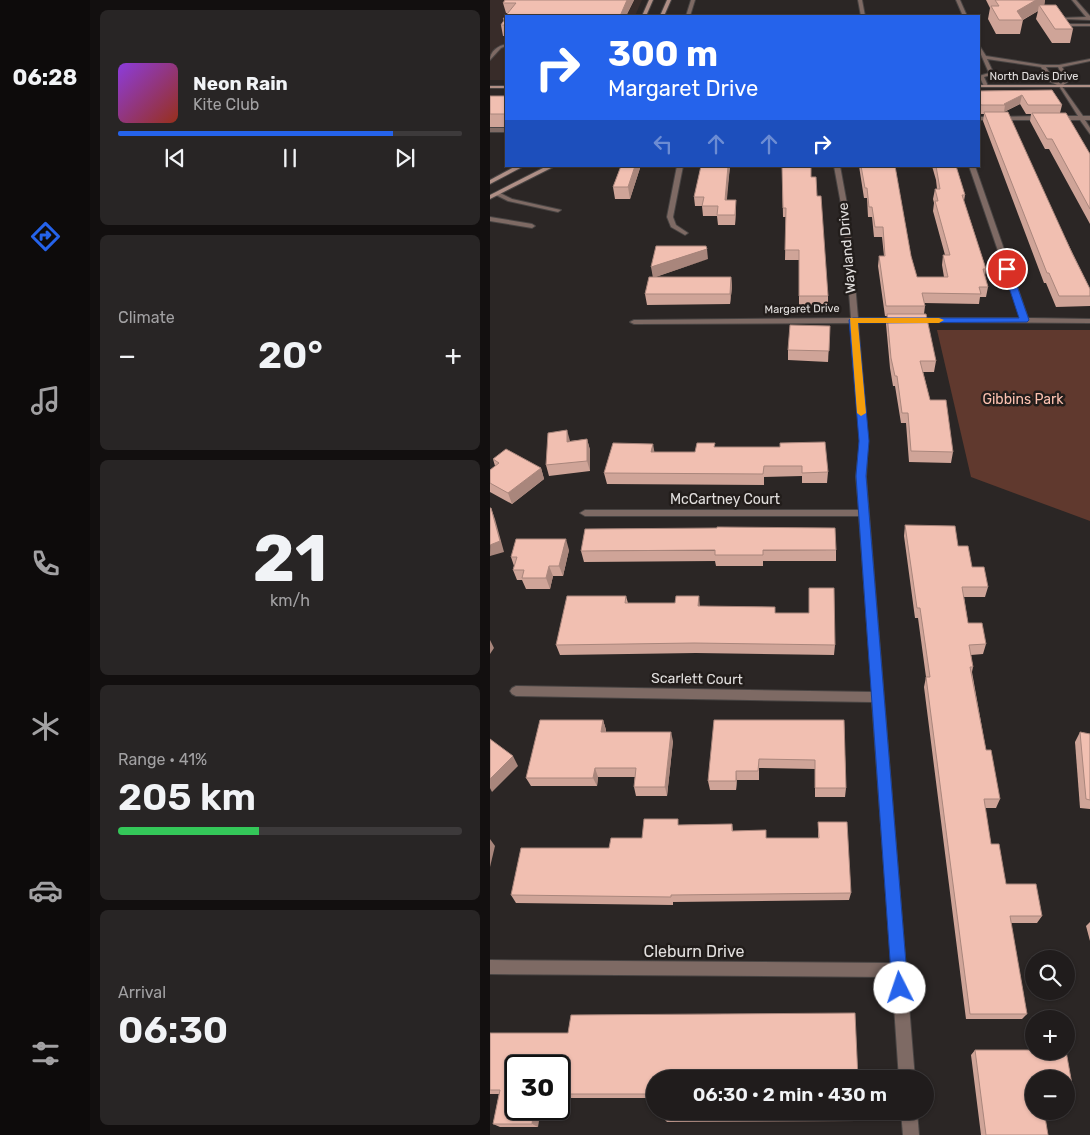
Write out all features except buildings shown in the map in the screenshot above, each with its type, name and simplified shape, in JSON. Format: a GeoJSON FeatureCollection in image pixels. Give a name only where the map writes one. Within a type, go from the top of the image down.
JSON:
{"type":"FeatureCollection","features":[{"type":"Feature","properties":{"kind":"street"},"geometry":{"type":"LineString","coordinates":[[644,15],[651,0]]}},
{"type":"Feature","properties":{"kind":"street"},"geometry":{"type":"LineString","coordinates":[[662,15],[668,0]]}},
{"type":"Feature","properties":{"kind":"street"},"geometry":{"type":"LineString","coordinates":[[688,15],[693,0]]}},
{"type":"Feature","properties":{"kind":"street"},"geometry":{"type":"LineString","coordinates":[[860,0],[863,15]]}},
{"type":"Feature","properties":{"kind":"street"},"geometry":{"type":"LineString","coordinates":[[958,0],[965,15]]}},
{"type":"Feature","properties":{"kind":"street"},"geometry":{"type":"LineString","coordinates":[[1074,0],[1090,18]]}},
{"type":"Feature","properties":{"kind":"street"},"geometry":{"type":"LineString","coordinates":[[1090,18],[1061,18],[1067,26],[1090,26]]}},
{"type":"Feature","properties":{"kind":"street"},"geometry":{"type":"LineString","coordinates":[[490,59],[499,48],[505,45]]}},
{"type":"Feature","properties":{"kind":"street"},"geometry":{"type":"LineString","coordinates":[[980,48],[992,74],[980,76],[986,86]]}},
{"type":"Feature","properties":{"kind":"street"},"geometry":{"type":"LineString","coordinates":[[984,57],[1043,66],[1059,66],[1090,60]]}},
{"type":"Feature","properties":{"kind":"street"},"geometry":{"type":"LineString","coordinates":[[1043,66],[1051,80],[1063,89],[1090,132]]}},
{"type":"Feature","properties":{"kind":"street"},"geometry":{"type":"LineString","coordinates":[[1059,66],[1068,80],[1063,89]]}},
{"type":"Feature","properties":{"kind":"street","name":"North Davis Drive"},"geometry":{"type":"LineString","coordinates":[[980,86],[1063,89],[1090,92]]}},
{"type":"Feature","properties":{"kind":"street","name":"North Davis Drive"},"geometry":{"type":"LineString","coordinates":[[980,91],[1063,89],[1090,86]]}},
{"type":"Feature","properties":{"kind":"street"},"geometry":{"type":"LineString","coordinates":[[490,87],[505,87]]}},
{"type":"Feature","properties":{"kind":"street"},"geometry":{"type":"LineString","coordinates":[[980,118],[1090,118]]}},
{"type":"Feature","properties":{"kind":"street"},"geometry":{"type":"LineString","coordinates":[[490,130],[505,130]]}},
{"type":"Feature","properties":{"kind":"street"},"geometry":{"type":"LineString","coordinates":[[490,182],[519,167]]}},
{"type":"Feature","properties":{"kind":"street"},"geometry":{"type":"LineString","coordinates":[[490,197],[550,167]]}},
{"type":"Feature","properties":{"kind":"street"},"geometry":{"type":"LineString","coordinates":[[680,167],[670,217],[673,226],[685,233]]}},
{"type":"Feature","properties":{"kind":"street","name":"Wayland Drive"},"geometry":{"type":"LineString","coordinates":[[837,167],[846,215],[864,441],[861,476],[906,1070]]}},
{"type":"Feature","properties":{"kind":"street"},"geometry":{"type":"LineString","coordinates":[[972,167],[1024,320]]}},
{"type":"Feature","properties":{"kind":"street"},"geometry":{"type":"LineString","coordinates":[[498,194],[510,200],[558,210]]}},
{"type":"Feature","properties":{"kind":"street"},"geometry":{"type":"LineString","coordinates":[[490,219],[532,226]]}},
{"type":"Feature","properties":{"kind":"street","name":"Margaret Drive"},"geometry":{"type":"LineString","coordinates":[[634,322],[853,320],[1090,321]]}},
{"type":"Feature","properties":{"kind":"street","name":"McCartney Court"},"geometry":{"type":"LineString","coordinates":[[585,513],[864,513]]}},
{"type":"Feature","properties":{"kind":"street","name":"Scarlett Court"},"geometry":{"type":"LineString","coordinates":[[516,691],[878,697]]}},
{"type":"Feature","properties":{"kind":"street","name":"Cleburn Drive"},"geometry":{"type":"LineString","coordinates":[[490,967],[899,970]]}},
{"type":"Feature","properties":{"kind":"street"},"geometry":{"type":"LineString","coordinates":[[910,1120],[911,1135]]}},
{"type":"Feature","properties":{"kind":"shaded area"},"geometry":{"type":"Polygon","coordinates":[[[490,0],[642,0],[635,15],[505,15],[505,80],[490,80],[490,0]]]}},
{"type":"Feature","properties":{"kind":"green space","name":"Gibbins Park"},"geometry":{"type":"Polygon","coordinates":[[[937,330],[1090,330],[1090,521],[971,477],[937,330]]]}},
{"type":"Feature","properties":{"kind":"slow traffic"},"geometry":{"type":"LineString","coordinates":[[861,413],[853,320],[939,320]]}},
{"type":"Feature","properties":{"kind":"route"},"geometry":{"type":"LineString","coordinates":[[900,988],[861,476],[864,441],[853,320],[1024,320],[1007,269]]}}]}
